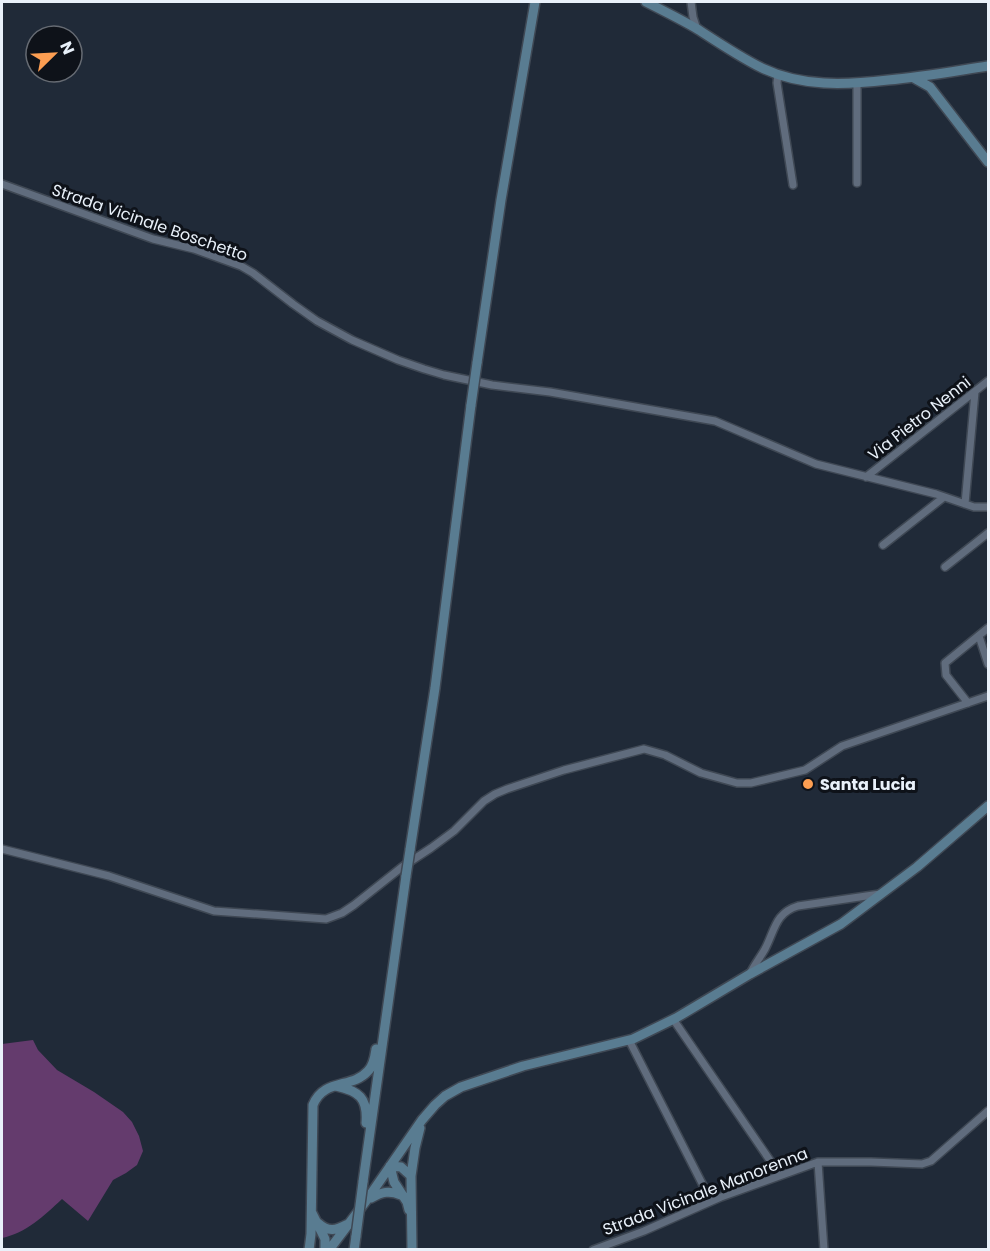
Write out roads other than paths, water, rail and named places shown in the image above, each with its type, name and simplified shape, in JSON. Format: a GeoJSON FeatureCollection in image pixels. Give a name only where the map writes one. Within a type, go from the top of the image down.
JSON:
{"type":"FeatureCollection","features":[{"type":"Feature","properties":{"kind":"main road"},"geometry":{"type":"LineString","coordinates":[[355,1250],[384,1030],[435,688],[477,363],[534,2]]}},
{"type":"Feature","properties":{"kind":"main road"},"geometry":{"type":"LineString","coordinates":[[646,2],[762,68],[811,82],[840,84],[914,78],[988,66]]}},
{"type":"Feature","properties":{"kind":"main road"},"geometry":{"type":"LineString","coordinates":[[930,87],[939,74]]}},
{"type":"Feature","properties":{"kind":"main road"},"geometry":{"type":"LineString","coordinates":[[914,78],[930,87],[988,162]]}},
{"type":"Feature","properties":{"kind":"main road"},"geometry":{"type":"LineString","coordinates":[[325,1250],[351,1223],[422,1120],[446,1096],[461,1087],[523,1066],[629,1040],[674,1019],[841,924],[917,867],[988,806]]}},
{"type":"Feature","properties":{"kind":"main road"},"geometry":{"type":"LineString","coordinates":[[309,1250],[313,1105],[324,1090],[360,1077],[369,1070],[374,1061],[377,1041],[384,1030]]}},
{"type":"Feature","properties":{"kind":"main road"},"geometry":{"type":"LineString","coordinates":[[334,1085],[358,1093],[365,1103],[367,1150]]}},
{"type":"Feature","properties":{"kind":"main road"},"geometry":{"type":"LineString","coordinates":[[412,1250],[411,1176],[422,1120]]}},
{"type":"Feature","properties":{"kind":"main road"},"geometry":{"type":"LineString","coordinates":[[390,1166],[401,1167],[411,1176]]}},
{"type":"Feature","properties":{"kind":"main road"},"geometry":{"type":"LineString","coordinates":[[390,1166],[394,1182],[407,1202],[411,1214]]}},
{"type":"Feature","properties":{"kind":"main road"},"geometry":{"type":"LineString","coordinates":[[366,1201],[380,1193],[390,1191],[401,1195]]}},
{"type":"Feature","properties":{"kind":"main road"},"geometry":{"type":"LineString","coordinates":[[311,1211],[325,1239],[325,1250]]}},
{"type":"Feature","properties":{"kind":"main road"},"geometry":{"type":"LineString","coordinates":[[316,1222],[324,1229],[331,1230],[351,1223]]}},
{"type":"Feature","properties":{"kind":"main road"},"geometry":{"type":"LineString","coordinates":[[311,1234],[316,1245],[325,1250]]}},
{"type":"Feature","properties":{"kind":"street"},"geometry":{"type":"LineString","coordinates":[[691,2],[697,29]]}},
{"type":"Feature","properties":{"kind":"street"},"geometry":{"type":"LineString","coordinates":[[778,74],[777,83],[793,185]]}},
{"type":"Feature","properties":{"kind":"street"},"geometry":{"type":"LineString","coordinates":[[857,83],[857,183]]}},
{"type":"Feature","properties":{"kind":"street","name":"Strada Vicinale Boschetto"},"geometry":{"type":"LineString","coordinates":[[2,184],[153,239],[194,249],[241,266],[317,321],[352,340],[398,360],[444,375],[492,385],[550,392],[715,421],[816,464],[974,507],[988,507]]}},
{"type":"Feature","properties":{"kind":"street","name":"Via Pietro Nenni"},"geometry":{"type":"LineString","coordinates":[[866,477],[988,381]]}},
{"type":"Feature","properties":{"kind":"street"},"geometry":{"type":"LineString","coordinates":[[965,504],[975,392]]}},
{"type":"Feature","properties":{"kind":"street"},"geometry":{"type":"LineString","coordinates":[[883,545],[944,497]]}},
{"type":"Feature","properties":{"kind":"street"},"geometry":{"type":"LineString","coordinates":[[945,567],[988,533]]}},
{"type":"Feature","properties":{"kind":"street"},"geometry":{"type":"LineString","coordinates":[[969,703],[946,675],[945,663],[988,628]]}},
{"type":"Feature","properties":{"kind":"street"},"geometry":{"type":"LineString","coordinates":[[979,636],[988,664]]}},
{"type":"Feature","properties":{"kind":"street"},"geometry":{"type":"LineString","coordinates":[[2,849],[109,876],[214,911],[326,919],[354,905],[402,867],[432,848],[454,831],[484,801],[495,794],[564,770],[644,749],[665,755],[701,773],[737,783],[751,783],[805,770],[842,746],[988,696]]}},
{"type":"Feature","properties":{"kind":"street"},"geometry":{"type":"LineString","coordinates":[[750,974],[782,915],[788,909],[883,894]]}},
{"type":"Feature","properties":{"kind":"street"},"geometry":{"type":"LineString","coordinates":[[674,1019],[780,1175]]}},
{"type":"Feature","properties":{"kind":"street"},"geometry":{"type":"LineString","coordinates":[[629,1040],[711,1201]]}},
{"type":"Feature","properties":{"kind":"street","name":"Strada Vicinale Manorenna"},"geometry":{"type":"LineString","coordinates":[[593,1250],[644,1231],[711,1201],[818,1162],[927,1163],[988,1111]]}},
{"type":"Feature","properties":{"kind":"street"},"geometry":{"type":"LineString","coordinates":[[818,1162],[824,1250]]}},
{"type":"Feature","properties":{"kind":"place","name":"Santa Lucia"},"geometry":{"type":"Point","coordinates":[808,784]}}]}
